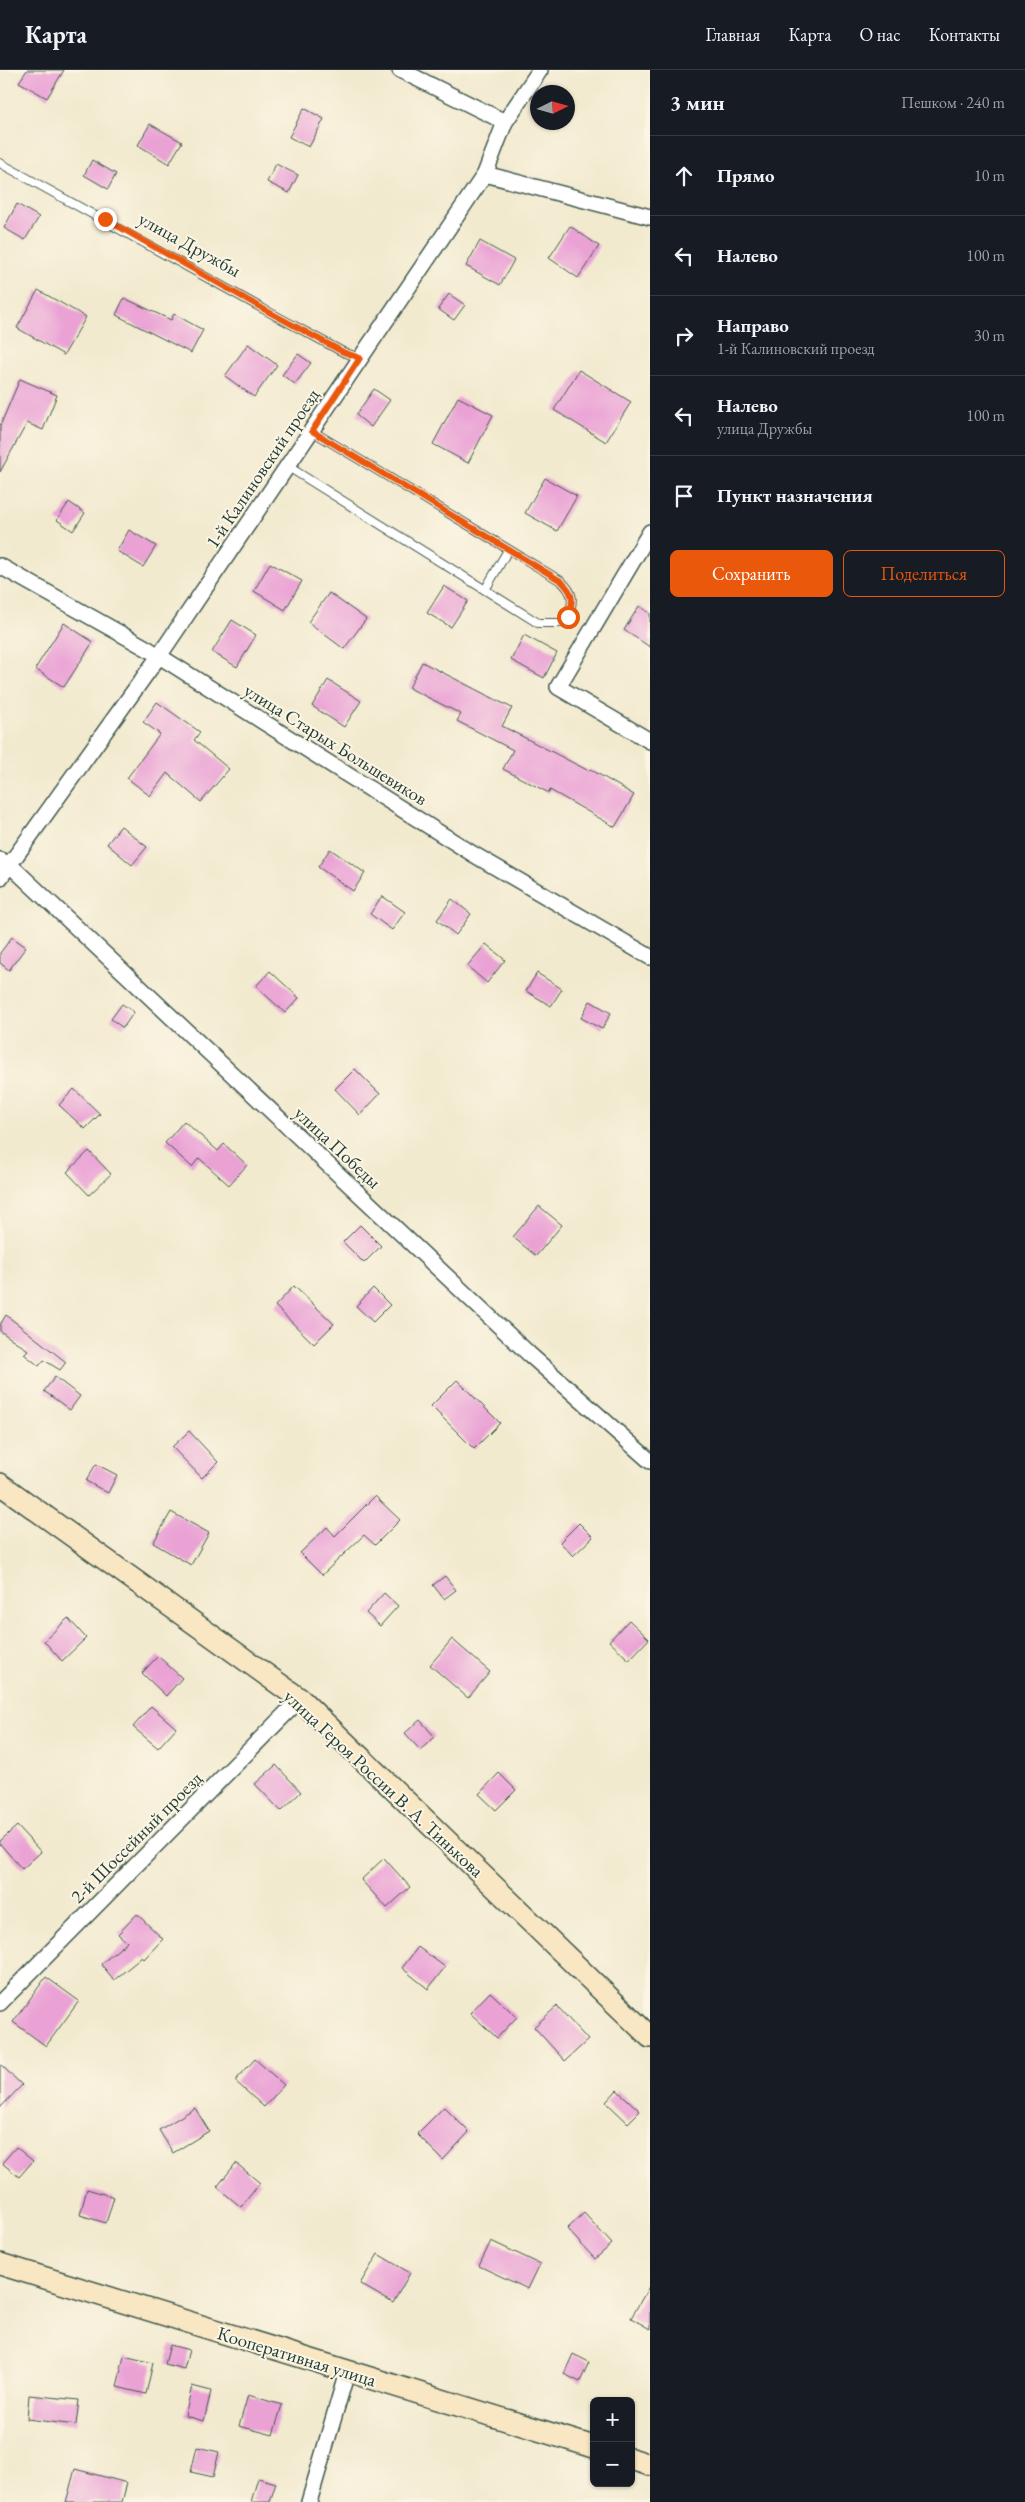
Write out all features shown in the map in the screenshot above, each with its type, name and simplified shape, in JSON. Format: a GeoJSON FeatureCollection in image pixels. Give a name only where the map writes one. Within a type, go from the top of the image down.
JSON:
{"type":"FeatureCollection","features":[{"type":"Feature","properties":{"kind":"street"},"geometry":{"type":"LineString","coordinates":[[400,70],[505,122]]}},
{"type":"Feature","properties":{"kind":"street","name":"1-й Калиновский проезд"},"geometry":{"type":"LineString","coordinates":[[0,878],[5,862],[159,656],[485,174],[505,122],[540,70]]}},
{"type":"Feature","properties":{"kind":"street"},"geometry":{"type":"LineString","coordinates":[[485,174],[650,217]]}},
{"type":"Feature","properties":{"kind":"street"},"geometry":{"type":"LineString","coordinates":[[650,532],[558,687],[650,741]]}},
{"type":"Feature","properties":{"kind":"street","name":"улица Старых Большевиков"},"geometry":{"type":"LineString","coordinates":[[0,566],[159,656],[473,854],[650,957]]}},
{"type":"Feature","properties":{"kind":"street","name":"улица Победы"},"geometry":{"type":"LineString","coordinates":[[5,862],[521,1348],[650,1461]]}},
{"type":"Feature","properties":{"kind":"street","name":"улица Героя России В. А. Тинькова"},"geometry":{"type":"LineString","coordinates":[[0,1484],[300,1699],[650,2037]]}},
{"type":"Feature","properties":{"kind":"street","name":"2-й Шоссейный проезд"},"geometry":{"type":"LineString","coordinates":[[0,2003],[300,1699]]}},
{"type":"Feature","properties":{"kind":"street","name":"Кооперативная улица"},"geometry":{"type":"LineString","coordinates":[[0,2264],[590,2446]]}},
{"type":"Feature","properties":{"kind":"street"},"geometry":{"type":"LineString","coordinates":[[309,2502],[347,2372]]}},
{"type":"Feature","properties":{"kind":"street"},"geometry":{"type":"LineString","coordinates":[[635,2460],[650,2465]]}},
{"type":"Feature","properties":{"kind":"lane","name":"улица Дружбы"},"geometry":{"type":"LineString","coordinates":[[0,163],[275,316],[343,352],[360,358]]}},
{"type":"Feature","properties":{"kind":"lane"},"geometry":{"type":"LineString","coordinates":[[287,466],[538,622],[560,623],[568,617],[572,606],[570,589],[561,581],[312,431]]}},
{"type":"Feature","properties":{"kind":"lane"},"geometry":{"type":"LineString","coordinates":[[484,590],[508,550]]}},
{"type":"Feature","properties":{"kind":"building"},"geometry":{"type":"Polygon","coordinates":[[[27,70],[64,70],[47,98],[19,82],[27,70]]]}},
{"type":"Feature","properties":{"kind":"building"},"geometry":{"type":"Polygon","coordinates":[[[304,108],[324,119],[309,147],[289,137],[304,108]]]}},
{"type":"Feature","properties":{"kind":"building"},"geometry":{"type":"Polygon","coordinates":[[[150,124],[182,142],[169,164],[138,145],[150,124]]]}},
{"type":"Feature","properties":{"kind":"building"},"geometry":{"type":"Polygon","coordinates":[[[92,160],[116,174],[108,189],[84,175],[92,160]]]}},
{"type":"Feature","properties":{"kind":"building"},"geometry":{"type":"Polygon","coordinates":[[[276,164],[298,175],[289,193],[267,182],[276,164]]]}},
{"type":"Feature","properties":{"kind":"building"},"geometry":{"type":"Polygon","coordinates":[[[17,204],[39,217],[25,240],[4,228],[17,204]]]}},
{"type":"Feature","properties":{"kind":"building"},"geometry":{"type":"Polygon","coordinates":[[[570,226],[599,246],[578,278],[549,258],[570,226]]]}},
{"type":"Feature","properties":{"kind":"building"},"geometry":{"type":"Polygon","coordinates":[[[480,241],[514,260],[500,285],[466,266],[480,241]]]}},
{"type":"Feature","properties":{"kind":"building"},"geometry":{"type":"Polygon","coordinates":[[[38,290],[86,317],[64,355],[17,328],[38,290]]]}},
{"type":"Feature","properties":{"kind":"building"},"geometry":{"type":"Polygon","coordinates":[[[449,294],[465,305],[454,320],[438,309],[449,294]]]}},
{"type":"Feature","properties":{"kind":"building"},"geometry":{"type":"Polygon","coordinates":[[[124,298],[171,320],[174,314],[203,330],[191,353],[116,315],[124,298]]]}},
{"type":"Feature","properties":{"kind":"building"},"geometry":{"type":"Polygon","coordinates":[[[248,344],[277,365],[254,397],[225,376],[248,344]]]}},
{"type":"Feature","properties":{"kind":"building"},"geometry":{"type":"Polygon","coordinates":[[[298,354],[311,363],[295,384],[282,375],[298,354]]]}},
{"type":"Feature","properties":{"kind":"building"},"geometry":{"type":"Polygon","coordinates":[[[579,370],[631,402],[606,442],[554,410],[579,370]]]}},
{"type":"Feature","properties":{"kind":"building"},"geometry":{"type":"Polygon","coordinates":[[[20,379],[57,395],[43,430],[27,423],[0,472],[0,426],[20,379]]]}},
{"type":"Feature","properties":{"kind":"building"},"geometry":{"type":"Polygon","coordinates":[[[374,389],[390,400],[371,427],[356,415],[374,389]]]}},
{"type":"Feature","properties":{"kind":"building"},"geometry":{"type":"Polygon","coordinates":[[[458,397],[493,415],[468,463],[433,444],[458,397]]]}},
{"type":"Feature","properties":{"kind":"building"},"geometry":{"type":"Polygon","coordinates":[[[545,478],[577,496],[557,531],[525,513],[545,478]]]}},
{"type":"Feature","properties":{"kind":"building"},"geometry":{"type":"Polygon","coordinates":[[[69,502],[85,513],[73,531],[57,520],[69,502]]]}},
{"type":"Feature","properties":{"kind":"building"},"geometry":{"type":"Polygon","coordinates":[[[129,530],[156,546],[143,567],[117,551],[129,530]]]}},
{"type":"Feature","properties":{"kind":"building"},"geometry":{"type":"Polygon","coordinates":[[[270,563],[302,581],[285,610],[254,591],[270,563]]]}},
{"type":"Feature","properties":{"kind":"building"},"geometry":{"type":"Polygon","coordinates":[[[444,586],[468,601],[451,627],[427,613],[444,586]]]}},
{"type":"Feature","properties":{"kind":"building"},"geometry":{"type":"Polygon","coordinates":[[[329,593],[366,619],[344,649],[308,622],[329,593]]]}},
{"type":"Feature","properties":{"kind":"building"},"geometry":{"type":"Polygon","coordinates":[[[639,606],[650,613],[650,647],[624,630],[639,606]]]}},
{"type":"Feature","properties":{"kind":"building"},"geometry":{"type":"Polygon","coordinates":[[[232,620],[256,635],[237,667],[212,652],[232,620]]]}},
{"type":"Feature","properties":{"kind":"building"},"geometry":{"type":"Polygon","coordinates":[[[64,623],[93,642],[64,687],[35,669],[64,623]]]}},
{"type":"Feature","properties":{"kind":"building"},"geometry":{"type":"Polygon","coordinates":[[[524,635],[557,653],[544,678],[511,660],[524,635]]]}},
{"type":"Feature","properties":{"kind":"building"},"geometry":{"type":"Polygon","coordinates":[[[422,662],[512,708],[502,726],[589,771],[590,769],[634,795],[615,827],[550,790],[549,793],[503,769],[513,750],[457,721],[461,714],[409,688],[422,662]]]}},
{"type":"Feature","properties":{"kind":"building"},"geometry":{"type":"Polygon","coordinates":[[[328,680],[361,701],[344,727],[312,706],[328,680]]]}},
{"type":"Feature","properties":{"kind":"building"},"geometry":{"type":"Polygon","coordinates":[[[157,702],[200,732],[194,740],[229,769],[201,802],[167,773],[150,796],[127,778],[160,734],[143,722],[157,702]]]}},
{"type":"Feature","properties":{"kind":"building"},"geometry":{"type":"Polygon","coordinates":[[[121,826],[147,847],[132,865],[107,844],[121,826]]]}},
{"type":"Feature","properties":{"kind":"building"},"geometry":{"type":"Polygon","coordinates":[[[330,849],[365,873],[353,891],[318,867],[330,849]]]}},
{"type":"Feature","properties":{"kind":"building"},"geometry":{"type":"Polygon","coordinates":[[[382,896],[405,912],[392,930],[370,914],[382,896]]]}},
{"type":"Feature","properties":{"kind":"building"},"geometry":{"type":"Polygon","coordinates":[[[452,899],[471,914],[456,935],[437,920],[452,899]]]}},
{"type":"Feature","properties":{"kind":"building"},"geometry":{"type":"Polygon","coordinates":[[[12,937],[26,947],[9,970],[0,963],[0,953],[12,937]]]}},
{"type":"Feature","properties":{"kind":"building"},"geometry":{"type":"Polygon","coordinates":[[[486,944],[505,960],[487,983],[467,966],[486,944]]]}},
{"type":"Feature","properties":{"kind":"building"},"geometry":{"type":"Polygon","coordinates":[[[270,971],[299,998],[285,1013],[256,986],[270,971]]]}},
{"type":"Feature","properties":{"kind":"building"},"geometry":{"type":"Polygon","coordinates":[[[537,973],[562,989],[551,1006],[526,991],[537,973]]]}},
{"type":"Feature","properties":{"kind":"building"},"geometry":{"type":"Polygon","coordinates":[[[590,1001],[611,1013],[602,1029],[581,1018],[590,1001]]]}},
{"type":"Feature","properties":{"kind":"building"},"geometry":{"type":"Polygon","coordinates":[[[122,1004],[134,1012],[123,1028],[111,1019],[122,1004]]]}},
{"type":"Feature","properties":{"kind":"building"},"geometry":{"type":"Polygon","coordinates":[[[355,1069],[380,1094],[360,1115],[335,1089],[355,1069]]]}},
{"type":"Feature","properties":{"kind":"building"},"geometry":{"type":"Polygon","coordinates":[[[74,1089],[100,1114],[85,1129],[59,1105],[74,1089]]]}},
{"type":"Feature","properties":{"kind":"building"},"geometry":{"type":"Polygon","coordinates":[[[184,1121],[218,1151],[224,1144],[247,1165],[229,1185],[199,1158],[192,1167],[165,1143],[184,1121]]]}},
{"type":"Feature","properties":{"kind":"building"},"geometry":{"type":"Polygon","coordinates":[[[89,1151],[111,1174],[89,1195],[67,1172],[89,1151]]]}},
{"type":"Feature","properties":{"kind":"building"},"geometry":{"type":"Polygon","coordinates":[[[539,1206],[562,1225],[536,1256],[513,1237],[539,1206]]]}},
{"type":"Feature","properties":{"kind":"building"},"geometry":{"type":"Polygon","coordinates":[[[360,1225],[381,1246],[364,1263],[343,1242],[360,1225]]]}},
{"type":"Feature","properties":{"kind":"building"},"geometry":{"type":"Polygon","coordinates":[[[294,1286],[334,1324],[314,1344],[275,1306],[294,1286]]]}},
{"type":"Feature","properties":{"kind":"building"},"geometry":{"type":"Polygon","coordinates":[[[373,1288],[390,1305],[373,1322],[356,1306],[373,1288]]]}},
{"type":"Feature","properties":{"kind":"building"},"geometry":{"type":"Polygon","coordinates":[[[6,1315],[66,1362],[60,1370],[44,1360],[39,1366],[24,1354],[28,1350],[0,1331],[0,1325],[6,1315]]]}},
{"type":"Feature","properties":{"kind":"building"},"geometry":{"type":"Polygon","coordinates":[[[55,1377],[80,1396],[70,1410],[44,1391],[55,1377]]]}},
{"type":"Feature","properties":{"kind":"building"},"geometry":{"type":"Polygon","coordinates":[[[457,1380],[500,1423],[474,1449],[431,1406],[457,1380]]]}},
{"type":"Feature","properties":{"kind":"building"},"geometry":{"type":"Polygon","coordinates":[[[189,1431],[218,1462],[202,1478],[172,1447],[189,1431]]]}},
{"type":"Feature","properties":{"kind":"building"},"geometry":{"type":"Polygon","coordinates":[[[96,1464],[117,1475],[108,1493],[86,1481],[96,1464]]]}},
{"type":"Feature","properties":{"kind":"building"},"geometry":{"type":"Polygon","coordinates":[[[375,1496],[400,1520],[375,1545],[364,1535],[322,1575],[300,1553],[327,1527],[335,1536],[375,1496]]]}},
{"type":"Feature","properties":{"kind":"building"},"geometry":{"type":"Polygon","coordinates":[[[171,1512],[209,1533],[191,1565],[153,1543],[171,1512]]]}},
{"type":"Feature","properties":{"kind":"building"},"geometry":{"type":"Polygon","coordinates":[[[579,1523],[593,1537],[573,1556],[560,1542],[579,1523]]]}},
{"type":"Feature","properties":{"kind":"building"},"geometry":{"type":"Polygon","coordinates":[[[445,1576],[456,1590],[444,1599],[433,1585],[445,1576]]]}},
{"type":"Feature","properties":{"kind":"building"},"geometry":{"type":"Polygon","coordinates":[[[384,1593],[398,1606],[380,1626],[366,1613],[384,1593]]]}},
{"type":"Feature","properties":{"kind":"building"},"geometry":{"type":"Polygon","coordinates":[[[68,1618],[86,1638],[62,1661],[44,1641],[68,1618]]]}},
{"type":"Feature","properties":{"kind":"building"},"geometry":{"type":"Polygon","coordinates":[[[629,1620],[649,1639],[629,1660],[609,1641],[629,1620]]]}},
{"type":"Feature","properties":{"kind":"building"},"geometry":{"type":"Polygon","coordinates":[[[452,1639],[490,1672],[468,1698],[430,1665],[452,1639]]]}},
{"type":"Feature","properties":{"kind":"building"},"geometry":{"type":"Polygon","coordinates":[[[158,1656],[182,1678],[166,1696],[142,1673],[158,1656]]]}},
{"type":"Feature","properties":{"kind":"building"},"geometry":{"type":"Polygon","coordinates":[[[151,1706],[176,1728],[158,1748],[133,1727],[151,1706]]]}},
{"type":"Feature","properties":{"kind":"building"},"geometry":{"type":"Polygon","coordinates":[[[420,1720],[435,1737],[420,1750],[405,1733],[420,1720]]]}},
{"type":"Feature","properties":{"kind":"building"},"geometry":{"type":"Polygon","coordinates":[[[276,1765],[301,1792],[281,1811],[255,1784],[276,1765]]]}},
{"type":"Feature","properties":{"kind":"building"},"geometry":{"type":"Polygon","coordinates":[[[499,1773],[516,1790],[496,1810],[479,1794],[499,1773]]]}},
{"type":"Feature","properties":{"kind":"building"},"geometry":{"type":"Polygon","coordinates":[[[17,1826],[41,1852],[22,1869],[0,1844],[0,1841],[17,1826]]]}},
{"type":"Feature","properties":{"kind":"building"},"geometry":{"type":"Polygon","coordinates":[[[384,1858],[410,1887],[387,1908],[361,1880],[384,1858]]]}},
{"type":"Feature","properties":{"kind":"building"},"geometry":{"type":"Polygon","coordinates":[[[137,1914],[163,1939],[144,1959],[142,1957],[114,1980],[101,1964],[127,1942],[118,1934],[137,1914]]]}},
{"type":"Feature","properties":{"kind":"building"},"geometry":{"type":"Polygon","coordinates":[[[418,1947],[445,1967],[428,1989],[402,1968],[418,1947]]]}},
{"type":"Feature","properties":{"kind":"building"},"geometry":{"type":"Polygon","coordinates":[[[46,1977],[79,2001],[46,2046],[13,2022],[46,1977]]]}},
{"type":"Feature","properties":{"kind":"building"},"geometry":{"type":"Polygon","coordinates":[[[490,1992],[517,2017],[497,2038],[470,2013],[490,1992]]]}},
{"type":"Feature","properties":{"kind":"building"},"geometry":{"type":"Polygon","coordinates":[[[557,2006],[588,2040],[565,2061],[534,2027],[557,2006]]]}},
{"type":"Feature","properties":{"kind":"building"},"geometry":{"type":"Polygon","coordinates":[[[255,2059],[284,2085],[264,2107],[235,2081],[255,2059]]]}},
{"type":"Feature","properties":{"kind":"building"},"geometry":{"type":"Polygon","coordinates":[[[0,2064],[22,2085],[0,2108],[0,2064]]]}},
{"type":"Feature","properties":{"kind":"building"},"geometry":{"type":"Polygon","coordinates":[[[617,2090],[640,2111],[628,2123],[606,2102],[617,2090]]]}},
{"type":"Feature","properties":{"kind":"building"},"geometry":{"type":"Polygon","coordinates":[[[444,2107],[469,2132],[443,2160],[417,2134],[444,2107]]]}},
{"type":"Feature","properties":{"kind":"building"},"geometry":{"type":"Polygon","coordinates":[[[195,2108],[209,2131],[173,2153],[159,2130],[195,2108]]]}},
{"type":"Feature","properties":{"kind":"building"},"geometry":{"type":"Polygon","coordinates":[[[16,2147],[33,2161],[19,2177],[2,2163],[16,2147]]]}},
{"type":"Feature","properties":{"kind":"building"},"geometry":{"type":"Polygon","coordinates":[[[236,2163],[260,2183],[241,2207],[217,2187],[236,2163]]]}},
{"type":"Feature","properties":{"kind":"building"},"geometry":{"type":"Polygon","coordinates":[[[87,2189],[114,2197],[106,2223],[80,2215],[87,2189]]]}},
{"type":"Feature","properties":{"kind":"building"},"geometry":{"type":"Polygon","coordinates":[[[584,2213],[612,2244],[595,2259],[567,2229],[584,2213]]]}},
{"type":"Feature","properties":{"kind":"building"},"geometry":{"type":"Polygon","coordinates":[[[491,2241],[540,2264],[528,2289],[479,2266],[491,2241]]]}},
{"type":"Feature","properties":{"kind":"building"},"geometry":{"type":"Polygon","coordinates":[[[378,2254],[410,2273],[393,2303],[360,2284],[378,2254]]]}},
{"type":"Feature","properties":{"kind":"building"},"geometry":{"type":"Polygon","coordinates":[[[650,2285],[650,2329],[631,2318],[650,2285]]]}},
{"type":"Feature","properties":{"kind":"building"},"geometry":{"type":"Polygon","coordinates":[[[170,2345],[189,2350],[184,2369],[165,2364],[170,2345]]]}},
{"type":"Feature","properties":{"kind":"building"},"geometry":{"type":"Polygon","coordinates":[[[573,2354],[589,2362],[580,2382],[564,2374],[573,2354]]]}},
{"type":"Feature","properties":{"kind":"building"},"geometry":{"type":"Polygon","coordinates":[[[124,2356],[153,2363],[146,2394],[117,2387],[124,2356]]]}},
{"type":"Feature","properties":{"kind":"building"},"geometry":{"type":"Polygon","coordinates":[[[192,2386],[211,2391],[204,2421],[185,2416],[192,2386]]]}},
{"type":"Feature","properties":{"kind":"building"},"geometry":{"type":"Polygon","coordinates":[[[29,2395],[79,2400],[76,2425],[27,2419],[29,2395]]]}},
{"type":"Feature","properties":{"kind":"building"},"geometry":{"type":"Polygon","coordinates":[[[248,2395],[282,2405],[273,2435],[239,2426],[248,2395]]]}},
{"type":"Feature","properties":{"kind":"building"},"geometry":{"type":"Polygon","coordinates":[[[197,2447],[219,2452],[213,2477],[191,2472],[197,2447]]]}},
{"type":"Feature","properties":{"kind":"building"},"geometry":{"type":"Polygon","coordinates":[[[75,2469],[127,2483],[122,2502],[66,2502],[75,2469]]]}},
{"type":"Feature","properties":{"kind":"building"},"geometry":{"type":"Polygon","coordinates":[[[258,2478],[276,2483],[270,2502],[251,2502],[258,2478]]]}},
{"type":"Feature","properties":{"kind":"route"},"geometry":{"type":"LineString","coordinates":[[105,219],[267,311],[343,352],[360,358],[312,431],[561,581],[570,589],[572,599],[572,606],[568,617]]}}]}
